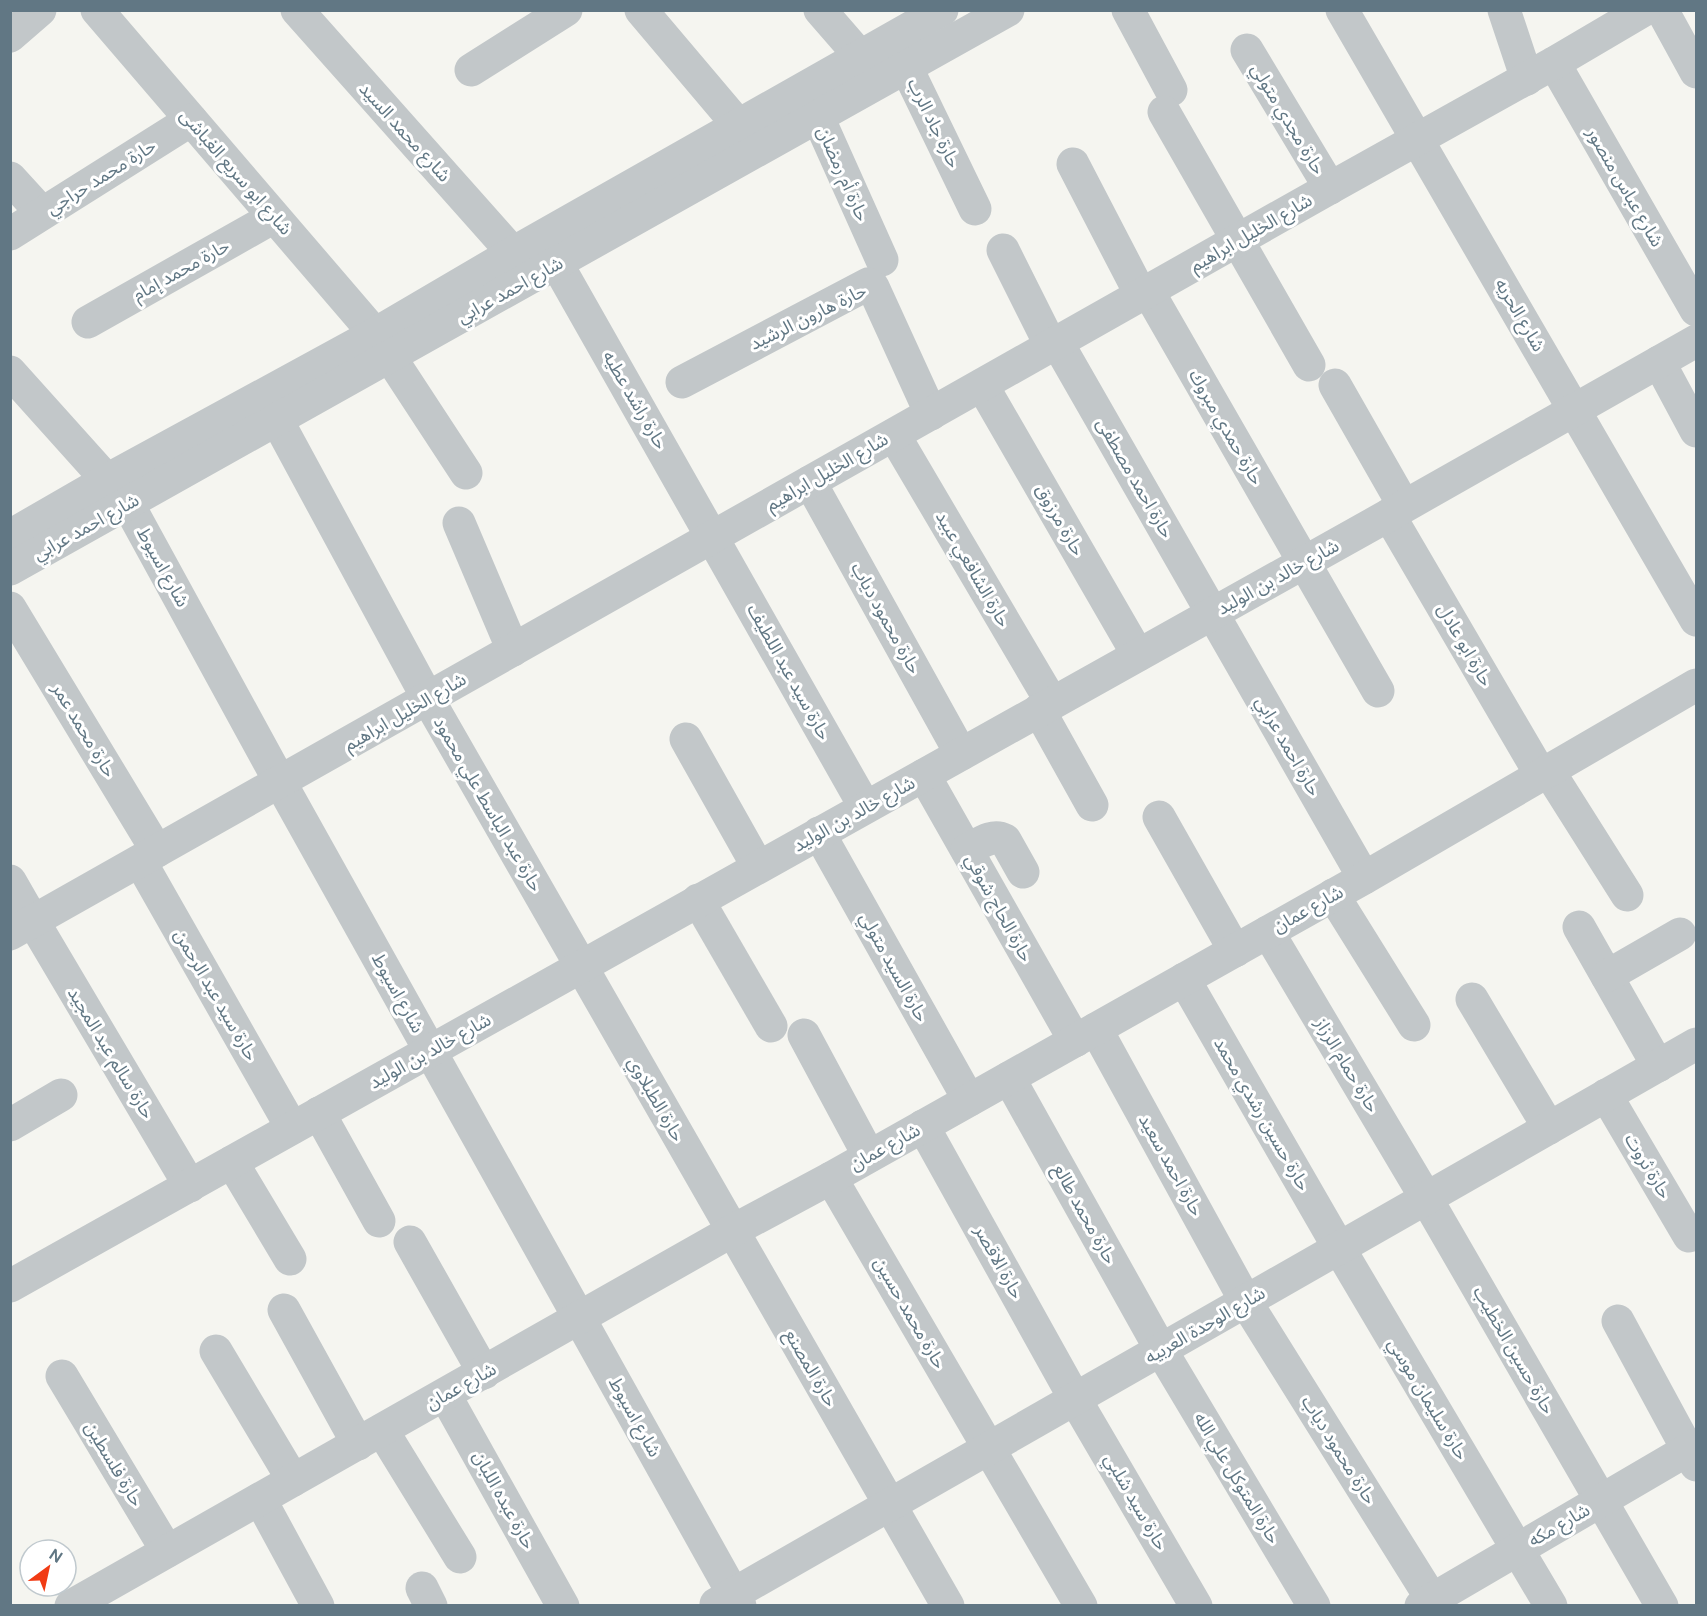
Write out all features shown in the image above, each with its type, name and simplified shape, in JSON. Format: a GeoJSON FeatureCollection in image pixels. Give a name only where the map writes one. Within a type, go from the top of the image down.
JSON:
{"type":"FeatureCollection","features":[{"type":"Feature","properties":{"kind":"street"},"geometry":{"type":"LineString","coordinates":[[10,36],[40,10]]}},
{"type":"Feature","properties":{"kind":"street","name":"شارع ابو سريع الغباشى"},"geometry":{"type":"LineString","coordinates":[[98,10],[382,346],[465,473]]}},
{"type":"Feature","properties":{"kind":"street","name":"شارع محمد السيد"},"geometry":{"type":"LineString","coordinates":[[297,10],[513,253]]}},
{"type":"Feature","properties":{"kind":"street"},"geometry":{"type":"LineString","coordinates":[[471,70],[566,10]]}},
{"type":"Feature","properties":{"kind":"street"},"geometry":{"type":"LineString","coordinates":[[641,10],[739,126]]}},
{"type":"Feature","properties":{"kind":"street"},"geometry":{"type":"LineString","coordinates":[[820,10],[860,57]]}},
{"type":"Feature","properties":{"kind":"street","name":"شارع احمد عرابي"},"geometry":{"type":"LineString","coordinates":[[10,569],[277,420],[513,253],[942,10]]}},
{"type":"Feature","properties":{"kind":"street","name":"شارع احمد عرابي"},"geometry":{"type":"LineString","coordinates":[[10,536],[107,480],[382,346],[557,264],[1008,10]]}},
{"type":"Feature","properties":{"kind":"street"},"geometry":{"type":"LineString","coordinates":[[1128,10],[1167,101],[1239,240],[1310,365]]}},
{"type":"Feature","properties":{"kind":"street","name":"شارع الحريه"},"geometry":{"type":"LineString","coordinates":[[1342,10],[1696,620]]}},
{"type":"Feature","properties":{"kind":"street","name":"شارع عباس منصور"},"geometry":{"type":"LineString","coordinates":[[1504,10],[1696,310]]}},
{"type":"Feature","properties":{"kind":"street","name":"شارع الخليل ابراهيم"},"geometry":{"type":"LineString","coordinates":[[22,927],[1541,71],[1644,10]]}},
{"type":"Feature","properties":{"kind":"street"},"geometry":{"type":"LineString","coordinates":[[1662,10],[1696,72]]}},
{"type":"Feature","properties":{"kind":"street","name":"حارة جاد الرب"},"geometry":{"type":"LineString","coordinates":[[892,38],[975,209]]}},
{"type":"Feature","properties":{"kind":"street","name":"حارة مجدي متولي"},"geometry":{"type":"LineString","coordinates":[[1247,50],[1330,188]]}},
{"type":"Feature","properties":{"kind":"street","name":"حارة أم رمضان"},"geometry":{"type":"LineString","coordinates":[[805,87],[882,261]]}},
{"type":"Feature","properties":{"kind":"street","name":"حارة محمد حراجي"},"geometry":{"type":"LineString","coordinates":[[10,234],[191,120]]}},
{"type":"Feature","properties":{"kind":"street","name":"حارة حمدي مبروك"},"geometry":{"type":"LineString","coordinates":[[1073,164],[1144,293],[1378,691]]}},
{"type":"Feature","properties":{"kind":"street"},"geometry":{"type":"LineString","coordinates":[[10,178],[42,213]]}},
{"type":"Feature","properties":{"kind":"street","name":"حارة محمد إمام"},"geometry":{"type":"LineString","coordinates":[[88,322],[274,217]]}},
{"type":"Feature","properties":{"kind":"street","name":"حارة احمد مصطفى"},"geometry":{"type":"LineString","coordinates":[[1003,250],[1054,344],[1212,613]]}},
{"type":"Feature","properties":{"kind":"street","name":"حارة راشد عطيه"},"geometry":{"type":"LineString","coordinates":[[557,264],[712,537]]}},
{"type":"Feature","properties":{"kind":"street","name":"حارة هارون الرشيد"},"geometry":{"type":"LineString","coordinates":[[682,382],[868,284],[873,287],[931,414]]}},
{"type":"Feature","properties":{"kind":"street","name":"شارع خالد بن الوليد"},"geometry":{"type":"LineString","coordinates":[[10,1286],[1397,511],[1696,341]]}},
{"type":"Feature","properties":{"kind":"street"},"geometry":{"type":"LineString","coordinates":[[1659,362],[1696,431]]}},
{"type":"Feature","properties":{"kind":"street"},"geometry":{"type":"LineString","coordinates":[[10,372],[107,480]]}},
{"type":"Feature","properties":{"kind":"street","name":"حارة مرزوق"},"geometry":{"type":"LineString","coordinates":[[982,385],[1138,655]]}},
{"type":"Feature","properties":{"kind":"street","name":"حارة ابو عادل"},"geometry":{"type":"LineString","coordinates":[[1335,385],[1397,511],[1545,773],[1627,896]]}},
{"type":"Feature","properties":{"kind":"street","name":"حارة عبد الباسط علي محمود"},"geometry":{"type":"LineString","coordinates":[[277,420],[428,699],[580,966]]}},
{"type":"Feature","properties":{"kind":"street","name":"حارة الشافعي عبيد"},"geometry":{"type":"LineString","coordinates":[[894,435],[1045,706],[1092,805]]}},
{"type":"Feature","properties":{"kind":"street","name":"حارة محمود دياب"},"geometry":{"type":"LineString","coordinates":[[810,482],[961,754]]}},
{"type":"Feature","properties":{"kind":"street","name":"شارع اسيوط"},"geometry":{"type":"LineString","coordinates":[[128,504],[280,782],[580,1318],[730,1602]]}},
{"type":"Feature","properties":{"kind":"street"},"geometry":{"type":"LineString","coordinates":[[459,523],[513,650]]}},
{"type":"Feature","properties":{"kind":"street","name":"حارة سيد عبد اللطيف"},"geometry":{"type":"LineString","coordinates":[[712,537],[865,807]]}},
{"type":"Feature","properties":{"kind":"street","name":"حارة محمد عمر"},"geometry":{"type":"LineString","coordinates":[[10,608],[148,856]]}},
{"type":"Feature","properties":{"kind":"street","name":"حارة احمد عرابي"},"geometry":{"type":"LineString","coordinates":[[1212,613],[1364,878]]}},
{"type":"Feature","properties":{"kind":"street","name":"شارع عمان"},"geometry":{"type":"LineString","coordinates":[[85,1602],[167,1551],[732,1231],[831,1178],[1364,878],[1696,685]]}},
{"type":"Feature","properties":{"kind":"street"},"geometry":{"type":"LineString","coordinates":[[686,739],[758,867]]}},
{"type":"Feature","properties":{"kind":"street","name":"حارة الحاج شوقي"},"geometry":{"type":"LineString","coordinates":[[924,775],[967,850],[1085,1035]]}},
{"type":"Feature","properties":{"kind":"street"},"geometry":{"type":"LineString","coordinates":[[1159,817],[1235,951]]}},
{"type":"Feature","properties":{"kind":"street","name":"حارة السيد متولي"},"geometry":{"type":"LineString","coordinates":[[819,833],[969,1100]]}},
{"type":"Feature","properties":{"kind":"street"},"geometry":{"type":"LineString","coordinates":[[967,850],[994,837],[1002,838],[1023,872]]}},
{"type":"Feature","properties":{"kind":"street","name":"حارة سيد عبد الرحمن"},"geometry":{"type":"LineString","coordinates":[[148,856],[306,1121],[379,1221]]}},
{"type":"Feature","properties":{"kind":"street","name":"حارة سالم عبد المجيد"},"geometry":{"type":"LineString","coordinates":[[10,881],[22,927],[190,1186]]}},
{"type":"Feature","properties":{"kind":"street"},"geometry":{"type":"LineString","coordinates":[[1333,895],[1414,1025]]}},
{"type":"Feature","properties":{"kind":"street"},"geometry":{"type":"LineString","coordinates":[[698,900],[771,1026]]}},
{"type":"Feature","properties":{"kind":"street"},"geometry":{"type":"LineString","coordinates":[[1579,927],[1658,1066]]}},
{"type":"Feature","properties":{"kind":"street","name":"حارة حمام الرزاز"},"geometry":{"type":"LineString","coordinates":[[1268,932],[1426,1198]]}},
{"type":"Feature","properties":{"kind":"street"},"geometry":{"type":"LineString","coordinates":[[1607,976],[1680,934]]}},
{"type":"Feature","properties":{"kind":"street","name":"حارة الطبلاوي"},"geometry":{"type":"LineString","coordinates":[[580,966],[732,1231]]}},
{"type":"Feature","properties":{"kind":"street","name":"حارة حسين رشدي محمد"},"geometry":{"type":"LineString","coordinates":[[1184,979],[1339,1248]]}},
{"type":"Feature","properties":{"kind":"street"},"geometry":{"type":"LineString","coordinates":[[1472,999],[1549,1128]]}},
{"type":"Feature","properties":{"kind":"street"},"geometry":{"type":"LineString","coordinates":[[804,1035],[869,1156]]}},
{"type":"Feature","properties":{"kind":"street","name":"حارة احمد سعيد"},"geometry":{"type":"LineString","coordinates":[[1085,1035],[1246,1302]]}},
{"type":"Feature","properties":{"kind":"street","name":"شارع الوحدة العربيه"},"geometry":{"type":"LineString","coordinates":[[730,1602],[890,1505],[1606,1095],[1696,1046]]}},
{"type":"Feature","properties":{"kind":"street","name":"حارة محمد طالع"},"geometry":{"type":"LineString","coordinates":[[1009,1078],[1161,1350]]}},
{"type":"Feature","properties":{"kind":"street"},"geometry":{"type":"LineString","coordinates":[[10,1125],[61,1095]]}},
{"type":"Feature","properties":{"kind":"street","name":"حارة ثروت"},"geometry":{"type":"LineString","coordinates":[[1606,1095],[1689,1236]]}},
{"type":"Feature","properties":{"kind":"street","name":"حارة الاقصر"},"geometry":{"type":"LineString","coordinates":[[923,1126],[1075,1399]]}},
{"type":"Feature","properties":{"kind":"street"},"geometry":{"type":"LineString","coordinates":[[232,1162],[290,1259]]}},
{"type":"Feature","properties":{"kind":"street","name":"حارة محمد حسين"},"geometry":{"type":"LineString","coordinates":[[831,1178],[1081,1605]]}},
{"type":"Feature","properties":{"kind":"street","name":"حارة حسين الخطيب"},"geometry":{"type":"LineString","coordinates":[[1426,1198],[1662,1605]]}},
{"type":"Feature","properties":{"kind":"street","name":"حارة المصنع"},"geometry":{"type":"LineString","coordinates":[[732,1231],[948,1605]]}},
{"type":"Feature","properties":{"kind":"street"},"geometry":{"type":"LineString","coordinates":[[410,1242],[484,1373]]}},
{"type":"Feature","properties":{"kind":"street","name":"حارة سليمان موسي"},"geometry":{"type":"LineString","coordinates":[[1339,1248],[1551,1605]]}},
{"type":"Feature","properties":{"kind":"street","name":"حارة محمود دياب"},"geometry":{"type":"LineString","coordinates":[[1246,1302],[1430,1603]]}},
{"type":"Feature","properties":{"kind":"street"},"geometry":{"type":"LineString","coordinates":[[284,1310],[370,1437],[460,1557]]}},
{"type":"Feature","properties":{"kind":"street"},"geometry":{"type":"LineString","coordinates":[[1617,1321],[1694,1454]]}},
{"type":"Feature","properties":{"kind":"street","name":"حارة المتوكل علي الله"},"geometry":{"type":"LineString","coordinates":[[1161,1350],[1314,1605]]}},
{"type":"Feature","properties":{"kind":"street"},"geometry":{"type":"LineString","coordinates":[[216,1352],[293,1480]]}},
{"type":"Feature","properties":{"kind":"street","name":"حارة فلسطين"},"geometry":{"type":"LineString","coordinates":[[62,1376],[167,1551]]}},
{"type":"Feature","properties":{"kind":"street","name":"حارة عبده اللبان"},"geometry":{"type":"LineString","coordinates":[[445,1395],[563,1605]]}},
{"type":"Feature","properties":{"kind":"street","name":"حارة سيد شلبي"},"geometry":{"type":"LineString","coordinates":[[1075,1399],[1196,1605]]}},
{"type":"Feature","properties":{"kind":"street","name":"شارع مكه"},"geometry":{"type":"LineString","coordinates":[[1430,1603],[1601,1501],[1694,1454]]}},
{"type":"Feature","properties":{"kind":"street"},"geometry":{"type":"LineString","coordinates":[[260,1499],[318,1605]]}}]}
